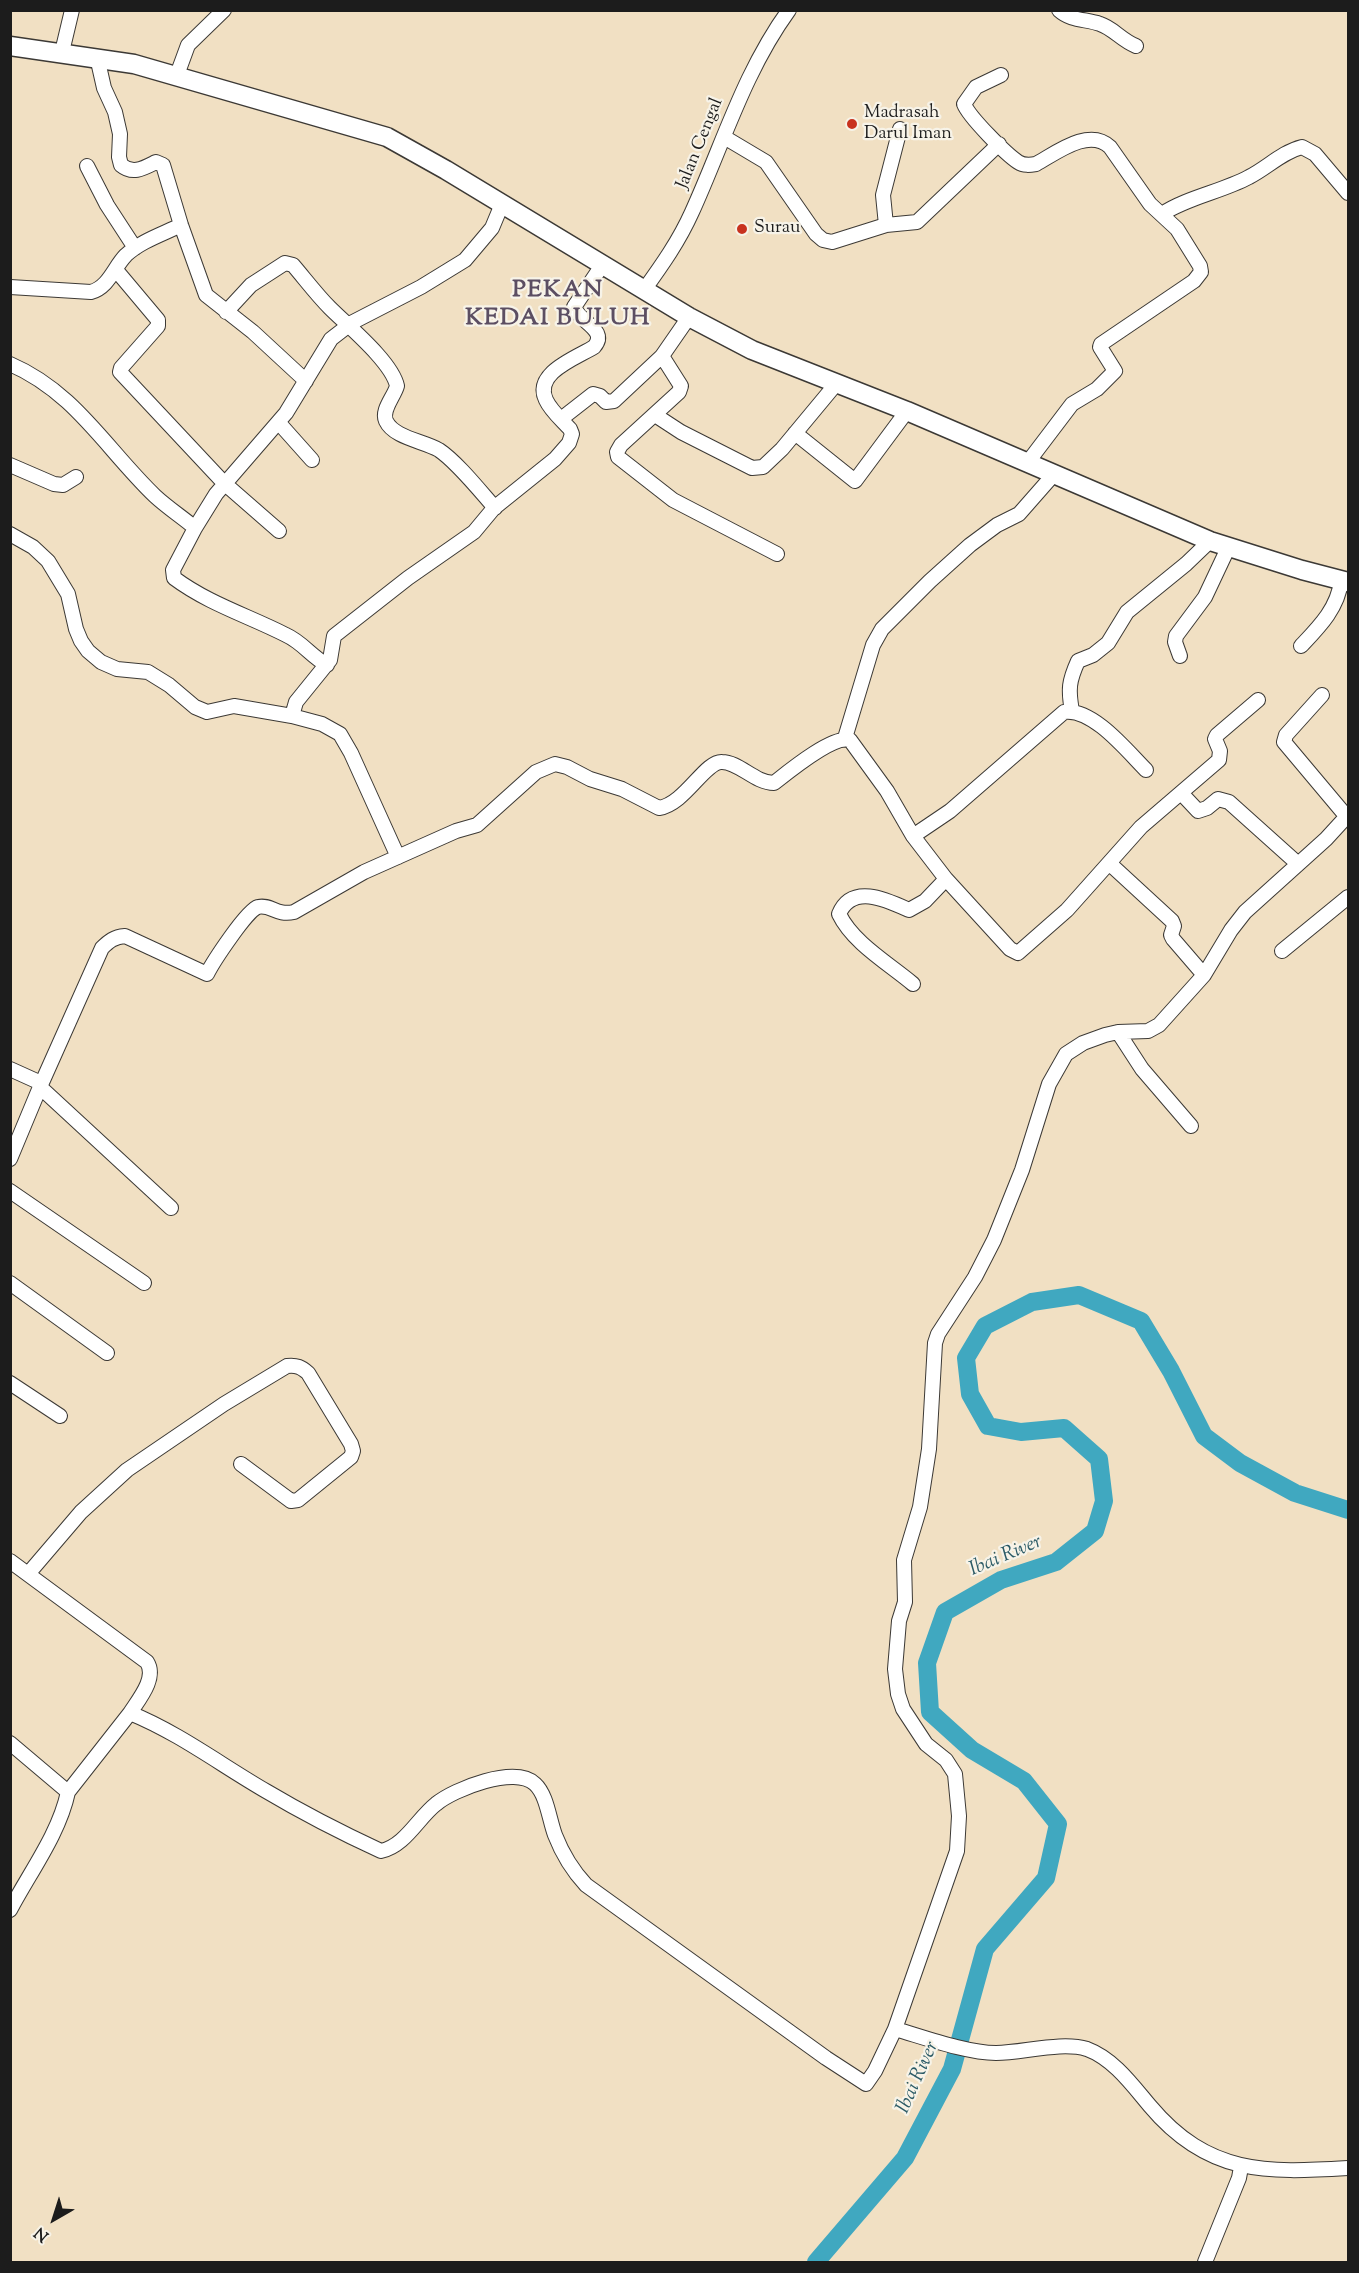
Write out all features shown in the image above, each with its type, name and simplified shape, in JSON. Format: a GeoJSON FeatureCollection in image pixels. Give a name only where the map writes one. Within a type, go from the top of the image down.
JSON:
{"type":"FeatureCollection","features":[{"type":"Feature","properties":{"kind":"main road"},"geometry":{"type":"LineString","coordinates":[[10,46],[97,57],[177,75],[387,137],[603,264],[689,318],[752,350],[907,411],[1210,541],[1270,561],[1345,581]]}},
{"type":"Feature","properties":{"kind":"street"},"geometry":{"type":"LineString","coordinates":[[62,52],[72,10]]}},
{"type":"Feature","properties":{"kind":"street"},"geometry":{"type":"LineString","coordinates":[[177,75],[188,45],[224,10]]}},
{"type":"Feature","properties":{"kind":"street","name":"Jalan Cengal"},"geometry":{"type":"LineString","coordinates":[[644,290],[675,245],[692,213],[746,82],[789,10]]}},
{"type":"Feature","properties":{"kind":"street"},"geometry":{"type":"LineString","coordinates":[[1059,10],[1069,17],[1104,25],[1124,41],[1136,46]]}},
{"type":"Feature","properties":{"kind":"street"},"geometry":{"type":"LineString","coordinates":[[97,57],[104,88],[115,112],[120,134],[119,158],[122,165],[133,171],[156,162],[163,165],[206,296],[253,333],[306,381]]}},
{"type":"Feature","properties":{"kind":"street"},"geometry":{"type":"LineString","coordinates":[[1001,75],[976,87],[963,104],[968,113],[999,144],[1018,162],[1029,166],[1077,142],[1099,139],[1110,147],[1150,204],[1172,222],[1185,240],[1201,272],[1194,281],[1101,344],[1100,347],[1115,371],[1097,389],[1072,404],[1028,462]]}},
{"type":"Feature","properties":{"kind":"street"},"geometry":{"type":"LineString","coordinates":[[885,225],[883,195],[900,129]]}},
{"type":"Feature","properties":{"kind":"street"},"geometry":{"type":"LineString","coordinates":[[724,136],[766,162],[816,234],[823,240],[832,242],[885,225],[917,222],[999,144]]}},
{"type":"Feature","properties":{"kind":"street"},"geometry":{"type":"LineString","coordinates":[[1162,214],[1174,206],[1241,181],[1292,150],[1302,147],[1315,154],[1348,193]]}},
{"type":"Feature","properties":{"kind":"street"},"geometry":{"type":"LineString","coordinates":[[87,166],[107,205],[135,248]]}},
{"type":"Feature","properties":{"kind":"street"},"geometry":{"type":"LineString","coordinates":[[327,665],[288,636],[199,595],[174,578],[173,570],[195,528],[224,483],[279,423],[332,339],[349,324],[421,287],[465,260],[492,228],[502,204]]}},
{"type":"Feature","properties":{"kind":"street"},"geometry":{"type":"LineString","coordinates":[[10,287],[91,292],[100,288],[125,256],[135,248],[181,225]]}},
{"type":"Feature","properties":{"kind":"street"},"geometry":{"type":"LineString","coordinates":[[226,312],[251,285],[280,266],[289,263],[293,265],[328,306],[349,324],[396,380],[395,392],[385,410],[384,418],[387,424],[401,434],[443,453],[495,508]]}},
{"type":"Feature","properties":{"kind":"street"},"geometry":{"type":"LineString","coordinates":[[292,716],[296,702],[327,665],[334,636],[408,578],[469,536],[495,508],[555,459],[569,442],[572,434],[547,402],[543,388],[544,382],[555,370],[598,342],[600,337],[597,332],[578,316],[574,307],[603,264]]}},
{"type":"Feature","properties":{"kind":"street"},"geometry":{"type":"LineString","coordinates":[[116,270],[158,320],[158,326],[120,372],[224,483],[279,531]]}},
{"type":"Feature","properties":{"kind":"street"},"geometry":{"type":"LineString","coordinates":[[561,419],[593,394],[606,402],[614,402],[662,356],[689,318]]}},
{"type":"Feature","properties":{"kind":"street"},"geometry":{"type":"LineString","coordinates":[[662,356],[681,386],[679,392],[621,445],[617,452],[618,457],[673,500],[777,554]]}},
{"type":"Feature","properties":{"kind":"street"},"geometry":{"type":"LineString","coordinates":[[10,364],[58,392],[71,403],[94,432],[157,497],[195,528]]}},
{"type":"Feature","properties":{"kind":"street"},"geometry":{"type":"LineString","coordinates":[[655,415],[681,432],[753,468],[763,467],[836,384]]}},
{"type":"Feature","properties":{"kind":"street"},"geometry":{"type":"LineString","coordinates":[[795,433],[855,481],[907,411]]}},
{"type":"Feature","properties":{"kind":"street"},"geometry":{"type":"LineString","coordinates":[[279,423],[312,460]]}},
{"type":"Feature","properties":{"kind":"street"},"geometry":{"type":"LineString","coordinates":[[10,465],[54,484],[63,484],[76,477]]}},
{"type":"Feature","properties":{"kind":"street"},"geometry":{"type":"LineString","coordinates":[[10,1159],[40,1085],[102,948],[109,941],[125,936],[207,974],[213,961],[254,909],[265,907],[283,914],[294,912],[364,872],[456,831],[477,825],[536,772],[555,764],[567,767],[597,782],[622,789],[659,808],[675,803],[714,764],[724,762],[763,781],[774,783],[800,763],[845,738],[873,645],[882,629],[970,545],[997,525],[1019,514],[1055,473]]}},
{"type":"Feature","properties":{"kind":"street"},"geometry":{"type":"LineString","coordinates":[[10,534],[33,547],[48,561],[68,594],[81,641],[88,651],[101,662],[117,669],[148,672],[207,712],[234,706],[292,716],[333,729],[345,741],[398,857]]}},
{"type":"Feature","properties":{"kind":"street"},"geometry":{"type":"LineString","coordinates":[[1072,711],[1069,693],[1070,679],[1078,661],[1093,655],[1108,643],[1127,612],[1186,564],[1210,541]]}},
{"type":"Feature","properties":{"kind":"street"},"geometry":{"type":"LineString","coordinates":[[1180,656],[1175,642],[1176,636],[1205,597],[1229,546]]}},
{"type":"Feature","properties":{"kind":"street"},"geometry":{"type":"LineString","coordinates":[[1301,646],[1334,605],[1345,581]]}},
{"type":"Feature","properties":{"kind":"street"},"geometry":{"type":"LineString","coordinates":[[130,1713],[167,1730],[266,1791],[381,1851],[394,1846],[435,1804],[446,1797],[489,1780],[513,1777],[530,1780],[541,1793],[565,1857],[586,1885],[866,2084],[875,2071],[895,2029],[957,1851],[959,1816],[955,1774],[946,1760],[926,1744],[899,1701],[895,1669],[895,1644],[905,1602],[904,1560],[920,1507],[929,1449],[935,1343],[948,1318],[975,1277],[994,1240],[1022,1170],[1049,1084],[1066,1054],[1093,1039],[1118,1032],[1154,1029],[1204,975],[1231,930],[1245,912],[1326,839],[1348,816],[1284,742],[1286,735],[1322,695]]}},
{"type":"Feature","properties":{"kind":"street"},"geometry":{"type":"LineString","coordinates":[[845,738],[854,743],[887,791],[913,836],[946,879],[1010,949],[1018,953],[1067,910],[1141,828],[1219,760],[1220,751],[1215,739],[1217,735],[1258,700]]}},
{"type":"Feature","properties":{"kind":"street"},"geometry":{"type":"LineString","coordinates":[[913,836],[950,811],[1064,712],[1082,713],[1107,731],[1146,770]]}},
{"type":"Feature","properties":{"kind":"street"},"geometry":{"type":"LineString","coordinates":[[1182,794],[1198,811],[1207,808],[1218,799],[1229,802],[1297,863]]}},
{"type":"Feature","properties":{"kind":"street"},"geometry":{"type":"LineString","coordinates":[[1109,863],[1172,921],[1173,939],[1204,975]]}},
{"type":"Feature","properties":{"kind":"street"},"geometry":{"type":"LineString","coordinates":[[913,984],[857,938],[838,914],[849,900],[865,896],[872,896],[909,910],[924,901],[946,879]]}},
{"type":"Feature","properties":{"kind":"street"},"geometry":{"type":"LineString","coordinates":[[1282,951],[1348,897]]}},
{"type":"Feature","properties":{"kind":"street"},"geometry":{"type":"LineString","coordinates":[[1118,1032],[1142,1069],[1191,1126]]}},
{"type":"Feature","properties":{"kind":"street"},"geometry":{"type":"LineString","coordinates":[[10,1069],[40,1085],[171,1208]]}},
{"type":"Feature","properties":{"kind":"street"},"geometry":{"type":"LineString","coordinates":[[10,1191],[144,1283]]}},
{"type":"Feature","properties":{"kind":"street"},"geometry":{"type":"LineString","coordinates":[[10,1283],[107,1353]]}},
{"type":"Feature","properties":{"kind":"street"},"geometry":{"type":"LineString","coordinates":[[28,1574],[81,1512],[127,1470],[225,1404],[287,1366],[295,1365],[302,1368],[308,1373],[351,1444],[353,1451],[351,1456],[298,1500],[291,1501],[241,1464]]}},
{"type":"Feature","properties":{"kind":"street"},"geometry":{"type":"LineString","coordinates":[[10,1383],[60,1416]]}},
{"type":"Feature","properties":{"kind":"street"},"geometry":{"type":"LineString","coordinates":[[10,1561],[147,1662],[150,1667],[150,1676],[130,1713],[68,1792],[49,1842],[10,1910]]}},
{"type":"Feature","properties":{"kind":"street"},"geometry":{"type":"LineString","coordinates":[[10,1743],[68,1792]]}},
{"type":"Feature","properties":{"kind":"street"},"geometry":{"type":"LineString","coordinates":[[895,2029],[994,2053],[1066,2047],[1086,2049],[1111,2063],[1177,2134],[1221,2160],[1241,2167],[1348,2169]]}},
{"type":"Feature","properties":{"kind":"street"},"geometry":{"type":"LineString","coordinates":[[1205,2262],[1239,2178],[1241,2167]]}},
{"type":"Feature","properties":{"kind":"waterway","name":"Ibai River"},"geometry":{"type":"LineString","coordinates":[[816,2262],[905,2158],[952,2069],[985,1949],[1046,1878],[1058,1824],[1024,1781],[972,1750],[930,1712],[927,1663],[945,1612],[1001,1580],[1056,1562],[1095,1531],[1104,1501],[1099,1459],[1064,1428],[1021,1432],[988,1426],[970,1394],[966,1358],[985,1326],[1032,1302],[1079,1295],[1141,1321],[1171,1371],[1204,1436],[1240,1463],[1295,1493],[1348,1510]]}},
{"type":"Feature","properties":{"kind":"place","name":"Madrasah Darul Iman"},"geometry":{"type":"Point","coordinates":[852,124]}},
{"type":"Feature","properties":{"kind":"place","name":"Surau"},"geometry":{"type":"Point","coordinates":[742,229]}},
{"type":"Feature","properties":{"kind":"district","name":"PEKAN KEDAI BULUH"},"geometry":{"type":"Point","coordinates":[558,306]}}]}
